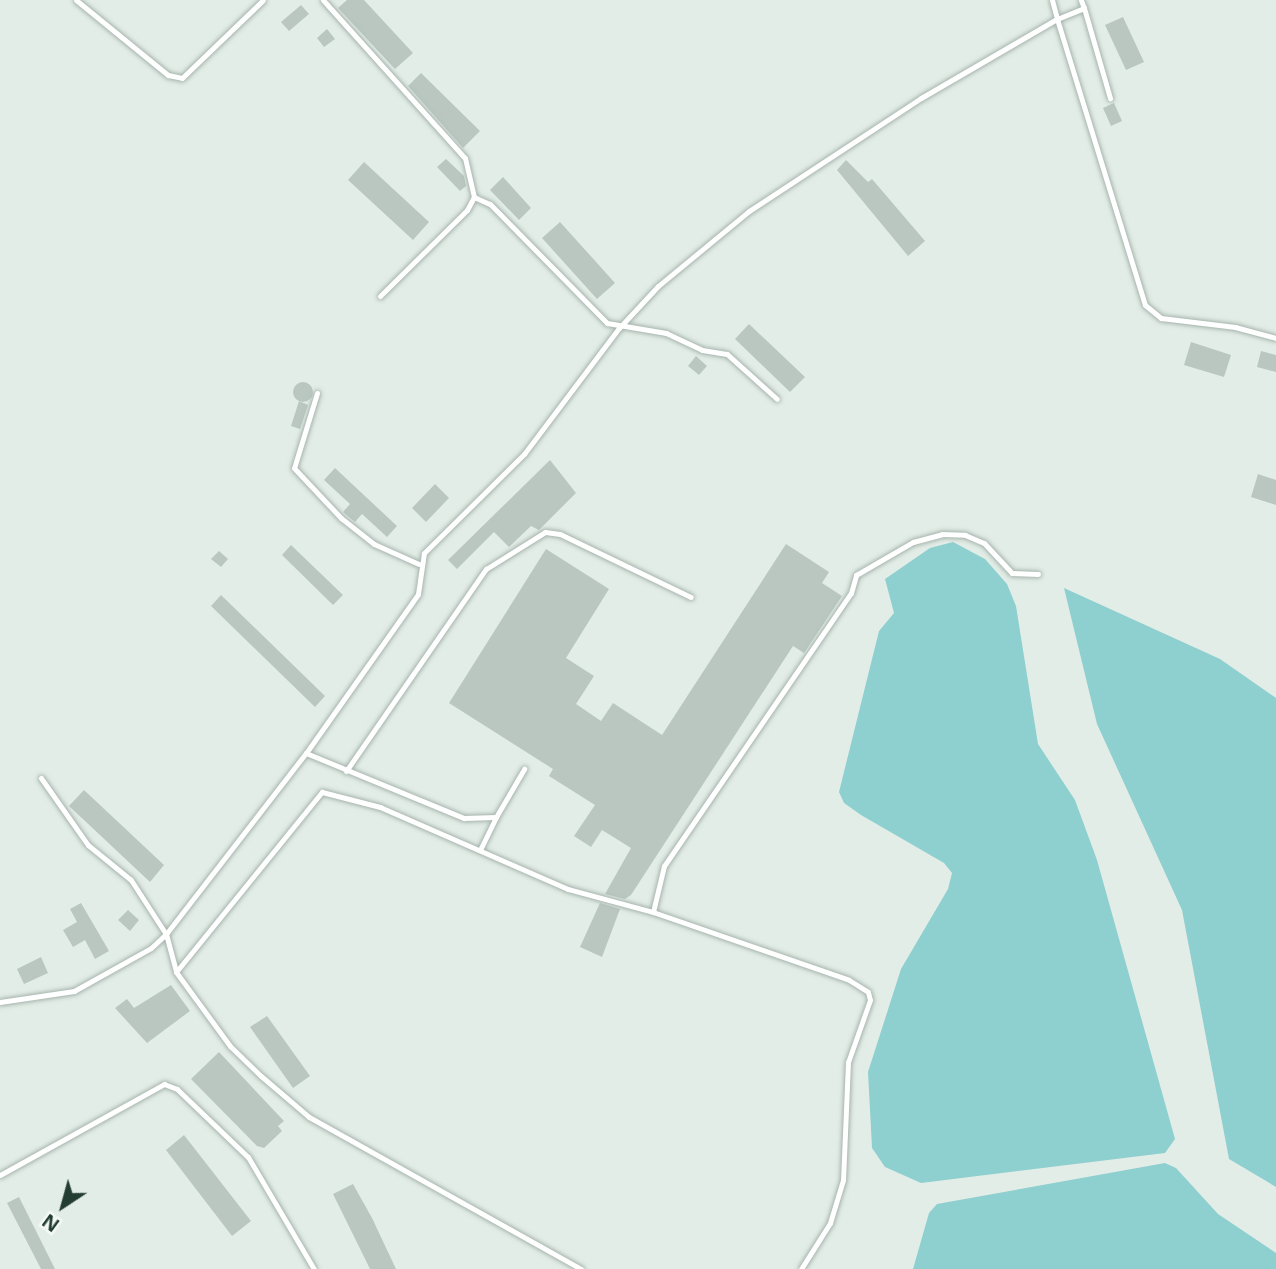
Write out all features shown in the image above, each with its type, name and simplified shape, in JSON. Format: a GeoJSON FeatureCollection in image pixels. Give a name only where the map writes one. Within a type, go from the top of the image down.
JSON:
{"type":"FeatureCollection","features":[{"type":"Feature","properties":{"kind":"lane"},"geometry":{"type":"LineString","coordinates":[[76,0],[167,75],[182,78],[262,0]]}},
{"type":"Feature","properties":{"kind":"lane"},"geometry":{"type":"LineString","coordinates":[[323,0],[465,158],[474,197],[467,210],[380,296]]}},
{"type":"Feature","properties":{"kind":"lane"},"geometry":{"type":"LineString","coordinates":[[1052,0],[1145,305],[1161,318],[1235,327],[1276,338]]}},
{"type":"Feature","properties":{"kind":"lane"},"geometry":{"type":"LineString","coordinates":[[1081,0],[1110,98]]}},
{"type":"Feature","properties":{"kind":"lane"},"geometry":{"type":"LineString","coordinates":[[0,1002],[74,991],[151,948],[166,934],[306,753],[418,594],[419,564],[424,553],[524,454],[619,328],[657,286],[748,211],[921,98],[1067,13],[1084,8]]}},
{"type":"Feature","properties":{"kind":"lane"},"geometry":{"type":"LineString","coordinates":[[474,197],[490,204],[607,323],[619,328],[666,333],[702,350],[727,354],[777,399]]}},
{"type":"Feature","properties":{"kind":"lane"},"geometry":{"type":"LineString","coordinates":[[317,393],[294,468],[341,518],[374,544],[419,564]]}},
{"type":"Feature","properties":{"kind":"lane"},"geometry":{"type":"LineString","coordinates":[[346,771],[486,569],[545,532],[560,534],[691,597]]}},
{"type":"Feature","properties":{"kind":"lane"},"geometry":{"type":"LineString","coordinates":[[653,912],[664,866],[851,593],[856,575],[913,542],[942,534],[965,535],[984,543],[1012,573],[1038,574]]}},
{"type":"Feature","properties":{"kind":"lane"},"geometry":{"type":"LineString","coordinates":[[306,753],[438,810],[464,818],[496,817]]}},
{"type":"Feature","properties":{"kind":"lane"},"geometry":{"type":"LineString","coordinates":[[480,850],[524,769]]}},
{"type":"Feature","properties":{"kind":"lane"},"geometry":{"type":"LineString","coordinates":[[41,778],[88,845],[131,880],[166,934],[176,972],[230,1046],[309,1117],[581,1269]]}},
{"type":"Feature","properties":{"kind":"lane"},"geometry":{"type":"LineString","coordinates":[[176,972],[322,792],[380,807],[568,889],[653,912],[849,980],[868,992],[867,1013],[848,1062],[843,1180],[830,1223],[801,1269]]}},
{"type":"Feature","properties":{"kind":"lane"},"geometry":{"type":"LineString","coordinates":[[0,1175],[164,1084],[177,1089],[248,1157],[314,1269]]}},
{"type":"Feature","properties":{"kind":"water"},"geometry":{"type":"Polygon","coordinates":[[[953,542],[985,559],[1007,584],[1016,606],[1038,744],[1075,800],[1097,860],[1175,1139],[1165,1153],[921,1183],[885,1167],[872,1148],[868,1072],[901,969],[948,889],[952,873],[944,863],[844,803],[839,792],[879,631],[894,613],[885,579],[930,548],[953,542]]]}},
{"type":"Feature","properties":{"kind":"water"},"geometry":{"type":"Polygon","coordinates":[[[1064,588],[1220,659],[1276,698],[1276,1187],[1229,1159],[1182,910],[1097,724],[1064,588]]]}},
{"type":"Feature","properties":{"kind":"water"},"geometry":{"type":"Polygon","coordinates":[[[1165,1163],[1176,1168],[1218,1214],[1276,1253],[1276,1269],[913,1269],[929,1213],[937,1204],[1165,1163]]]}},
{"type":"Feature","properties":{"kind":"building"},"geometry":{"type":"Polygon","coordinates":[[[347,0],[364,0],[413,53],[395,69],[338,8],[347,0]]]}},
{"type":"Feature","properties":{"kind":"building"},"geometry":{"type":"Polygon","coordinates":[[[301,5],[309,14],[289,31],[281,22],[301,5]]]}},
{"type":"Feature","properties":{"kind":"building"},"geometry":{"type":"Polygon","coordinates":[[[1123,17],[1144,62],[1126,70],[1105,25],[1123,17]]]}},
{"type":"Feature","properties":{"kind":"building"},"geometry":{"type":"Polygon","coordinates":[[[327,29],[335,39],[324,47],[317,38],[327,29]]]}},
{"type":"Feature","properties":{"kind":"building"},"geometry":{"type":"Polygon","coordinates":[[[421,73],[480,131],[463,148],[408,86],[421,73]]]}},
{"type":"Feature","properties":{"kind":"building"},"geometry":{"type":"Polygon","coordinates":[[[1114,103],[1122,121],[1111,126],[1103,108],[1114,103]]]}},
{"type":"Feature","properties":{"kind":"building"},"geometry":{"type":"Polygon","coordinates":[[[446,159],[464,176],[466,186],[460,191],[437,167],[446,159]]]}},
{"type":"Feature","properties":{"kind":"building"},"geometry":{"type":"Polygon","coordinates":[[[846,160],[868,182],[872,179],[925,241],[908,256],[837,170],[846,160]]]}},
{"type":"Feature","properties":{"kind":"building"},"geometry":{"type":"Polygon","coordinates":[[[364,162],[429,222],[413,240],[348,180],[364,162]]]}},
{"type":"Feature","properties":{"kind":"building"},"geometry":{"type":"Polygon","coordinates":[[[503,177],[531,208],[519,220],[490,190],[503,177]]]}},
{"type":"Feature","properties":{"kind":"building"},"geometry":{"type":"Polygon","coordinates":[[[560,222],[615,283],[597,299],[542,238],[560,222]]]}},
{"type":"Feature","properties":{"kind":"building"},"geometry":{"type":"Polygon","coordinates":[[[749,324],[805,377],[790,392],[735,339],[749,324]]]}},
{"type":"Feature","properties":{"kind":"building"},"geometry":{"type":"Polygon","coordinates":[[[1191,342],[1231,355],[1224,377],[1184,365],[1191,342]]]}},
{"type":"Feature","properties":{"kind":"building"},"geometry":{"type":"Polygon","coordinates":[[[1261,351],[1276,355],[1276,372],[1257,367],[1261,351]]]}},
{"type":"Feature","properties":{"kind":"building"},"geometry":{"type":"Polygon","coordinates":[[[696,356],[707,366],[699,375],[688,366],[696,356]]]}},
{"type":"Feature","properties":{"kind":"building"},"geometry":{"type":"Polygon","coordinates":[[[303,382],[310,385],[313,392],[310,399],[303,402],[296,399],[293,392],[296,385],[303,382]]]}},
{"type":"Feature","properties":{"kind":"building"},"geometry":{"type":"Polygon","coordinates":[[[299,401],[308,405],[300,429],[291,426],[299,401]]]}},
{"type":"Feature","properties":{"kind":"building"},"geometry":{"type":"Polygon","coordinates":[[[550,460],[576,493],[539,530],[531,526],[509,547],[494,532],[457,569],[448,560],[550,460]]]}},
{"type":"Feature","properties":{"kind":"building"},"geometry":{"type":"Polygon","coordinates":[[[335,468],[397,526],[387,537],[362,514],[355,522],[343,512],[350,504],[324,480],[335,468]]]}},
{"type":"Feature","properties":{"kind":"building"},"geometry":{"type":"Polygon","coordinates":[[[1258,474],[1276,480],[1276,505],[1251,497],[1258,474]]]}},
{"type":"Feature","properties":{"kind":"building"},"geometry":{"type":"Polygon","coordinates":[[[435,484],[449,498],[426,522],[412,508],[435,484]]]}},
{"type":"Feature","properties":{"kind":"building"},"geometry":{"type":"Polygon","coordinates":[[[786,544],[829,572],[822,583],[842,596],[804,653],[793,646],[631,895],[625,899],[605,894],[631,848],[602,830],[591,847],[574,836],[595,805],[549,776],[553,769],[449,703],[546,549],[609,589],[566,658],[594,676],[576,704],[601,721],[613,703],[662,735],[786,544]]]}},
{"type":"Feature","properties":{"kind":"building"},"geometry":{"type":"Polygon","coordinates":[[[291,545],[343,595],[333,605],[282,555],[291,545]]]}},
{"type":"Feature","properties":{"kind":"building"},"geometry":{"type":"Polygon","coordinates":[[[219,551],[228,559],[221,567],[211,559],[219,551]]]}},
{"type":"Feature","properties":{"kind":"building"},"geometry":{"type":"Polygon","coordinates":[[[221,595],[325,696],[315,707],[211,606],[221,595]]]}},
{"type":"Feature","properties":{"kind":"building"},"geometry":{"type":"Polygon","coordinates":[[[84,790],[164,865],[150,882],[69,806],[84,790]]]}},
{"type":"Feature","properties":{"kind":"building"},"geometry":{"type":"Polygon","coordinates":[[[81,903],[109,951],[95,959],[85,940],[73,947],[63,930],[77,922],[70,909],[81,903]]]}},
{"type":"Feature","properties":{"kind":"building"},"geometry":{"type":"Polygon","coordinates":[[[600,903],[620,909],[602,957],[580,947],[600,903]]]}},
{"type":"Feature","properties":{"kind":"building"},"geometry":{"type":"Polygon","coordinates":[[[128,910],[139,920],[130,931],[118,920],[128,910]]]}},
{"type":"Feature","properties":{"kind":"building"},"geometry":{"type":"Polygon","coordinates":[[[41,957],[48,973],[24,984],[17,969],[41,957]]]}},
{"type":"Feature","properties":{"kind":"building"},"geometry":{"type":"Polygon","coordinates":[[[171,985],[190,1011],[147,1043],[115,1008],[127,999],[134,1008],[171,985]]]}},
{"type":"Feature","properties":{"kind":"building"},"geometry":{"type":"Polygon","coordinates":[[[267,1016],[310,1076],[293,1088],[250,1027],[267,1016]]]}},
{"type":"Feature","properties":{"kind":"building"},"geometry":{"type":"Polygon","coordinates":[[[219,1052],[284,1121],[278,1126],[282,1131],[264,1148],[257,1146],[191,1079],[219,1052]]]}},
{"type":"Feature","properties":{"kind":"building"},"geometry":{"type":"Polygon","coordinates":[[[184,1135],[251,1221],[232,1236],[166,1150],[184,1135]]]}},
{"type":"Feature","properties":{"kind":"building"},"geometry":{"type":"Polygon","coordinates":[[[353,1184],[396,1269],[370,1269],[333,1194],[353,1184]]]}},
{"type":"Feature","properties":{"kind":"building"},"geometry":{"type":"Polygon","coordinates":[[[19,1197],[55,1269],[41,1269],[7,1203],[19,1197]]]}}]}
